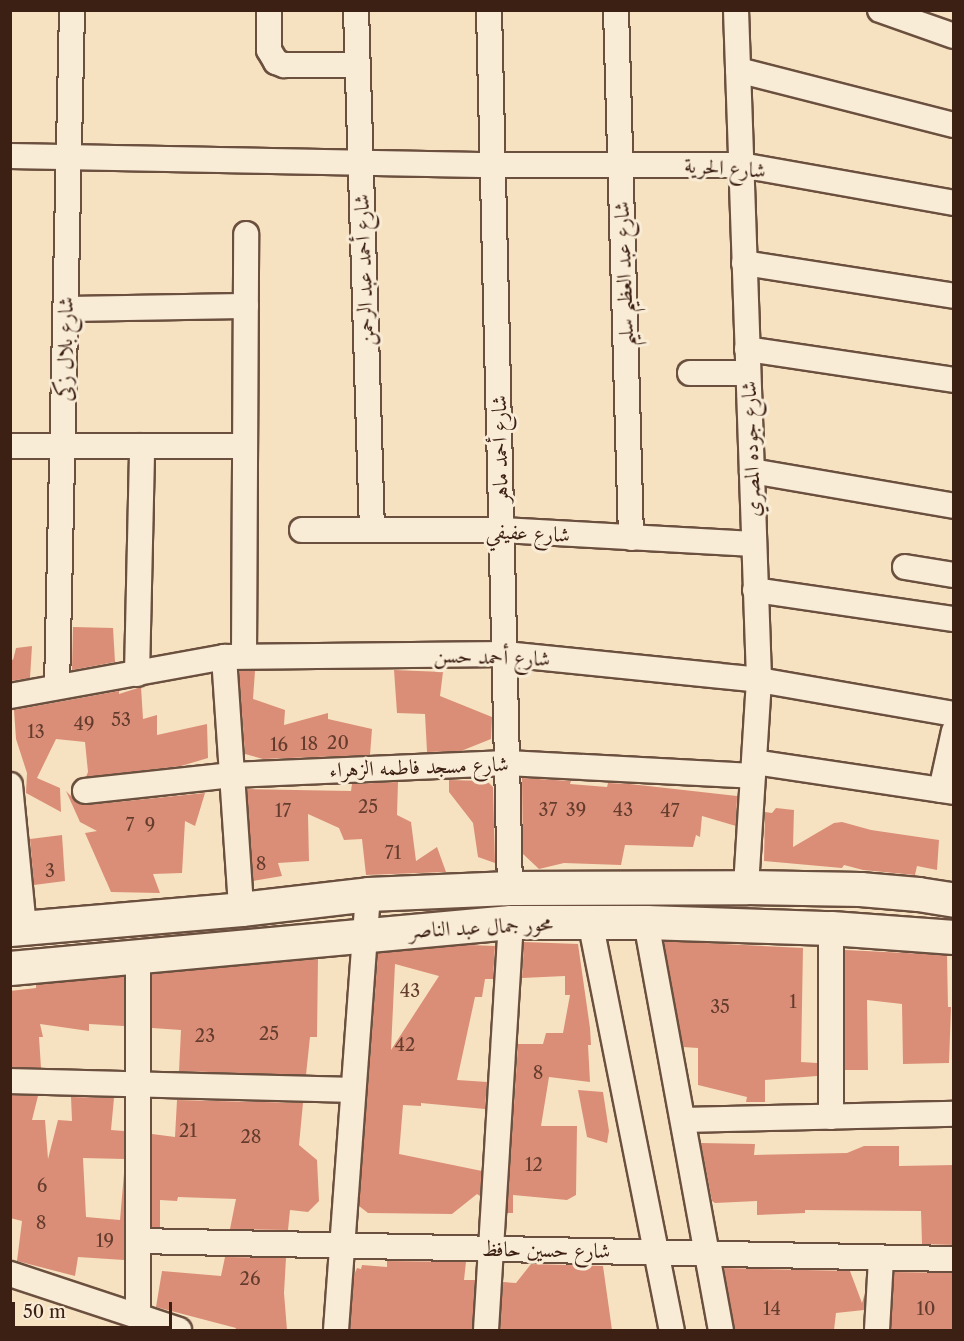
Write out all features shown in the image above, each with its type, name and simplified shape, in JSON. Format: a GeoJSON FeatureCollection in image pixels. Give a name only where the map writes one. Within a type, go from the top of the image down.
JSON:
{"type":"FeatureCollection","features":[{"type":"Feature","properties":{"kind":"street","name":"شارع بلال زكى"},"geometry":{"type":"LineString","coordinates":[[57,687],[72,10]]}},
{"type":"Feature","properties":{"kind":"street"},"geometry":{"type":"LineString","coordinates":[[269,10],[269,50],[276,62],[284,65],[358,65]]}},
{"type":"Feature","properties":{"kind":"street","name":"شارع أحمد عبد الرحمن"},"geometry":{"type":"LineString","coordinates":[[356,10],[372,530]]}},
{"type":"Feature","properties":{"kind":"street","name":"شارع أحمد ماهر"},"geometry":{"type":"LineString","coordinates":[[489,10],[510,888]]}},
{"type":"Feature","properties":{"kind":"street","name":"شارع عبد العظيم سليم"},"geometry":{"type":"LineString","coordinates":[[616,10],[631,538]]}},
{"type":"Feature","properties":{"kind":"street","name":"شارع جوده المصري"},"geometry":{"type":"LineString","coordinates":[[736,10],[759,680],[746,887]]}},
{"type":"Feature","properties":{"kind":"street"},"geometry":{"type":"LineString","coordinates":[[880,10],[954,36]]}},
{"type":"Feature","properties":{"kind":"street"},"geometry":{"type":"LineString","coordinates":[[738,70],[954,125]]}},
{"type":"Feature","properties":{"kind":"street","name":"شارع الحرية"},"geometry":{"type":"LineString","coordinates":[[10,156],[493,165],[741,165],[954,203]]}},
{"type":"Feature","properties":{"kind":"street"},"geometry":{"type":"LineString","coordinates":[[241,909],[232,775],[234,656],[245,446],[246,234]]}},
{"type":"Feature","properties":{"kind":"street"},"geometry":{"type":"LineString","coordinates":[[744,263],[954,296]]}},
{"type":"Feature","properties":{"kind":"street"},"geometry":{"type":"LineString","coordinates":[[66,309],[246,306]]}},
{"type":"Feature","properties":{"kind":"street"},"geometry":{"type":"LineString","coordinates":[[690,373],[748,361],[954,380]]}},
{"type":"Feature","properties":{"kind":"street"},"geometry":{"type":"LineString","coordinates":[[10,446],[245,446]]}},
{"type":"Feature","properties":{"kind":"street"},"geometry":{"type":"LineString","coordinates":[[137,674],[142,446]]}},
{"type":"Feature","properties":{"kind":"street"},"geometry":{"type":"LineString","coordinates":[[752,471],[954,506]]}},
{"type":"Feature","properties":{"kind":"street","name":"شارع عفيفي"},"geometry":{"type":"LineString","coordinates":[[302,530],[502,530],[754,544]]}},
{"type":"Feature","properties":{"kind":"street"},"geometry":{"type":"LineString","coordinates":[[905,567],[954,575]]}},
{"type":"Feature","properties":{"kind":"street"},"geometry":{"type":"LineString","coordinates":[[755,590],[954,619]]}},
{"type":"Feature","properties":{"kind":"street","name":"شارع أحمد حسن"},"geometry":{"type":"LineString","coordinates":[[10,696],[234,656],[505,654],[759,680],[954,714]]}},
{"type":"Feature","properties":{"kind":"street"},"geometry":{"type":"LineString","coordinates":[[947,791],[954,731]]}},
{"type":"Feature","properties":{"kind":"street","name":"شارع مسجد فاطمه الزهراء"},"geometry":{"type":"LineString","coordinates":[[85,791],[232,775],[507,762],[753,769],[947,791]]}},
{"type":"Feature","properties":{"kind":"street"},"geometry":{"type":"LineString","coordinates":[[10,785],[17,929]]}},
{"type":"Feature","properties":{"kind":"street","name":"محور جمال عبد الناصر"},"geometry":{"type":"LineString","coordinates":[[17,929],[241,909],[368,894],[510,888],[860,889],[954,900]]}},
{"type":"Feature","properties":{"kind":"street"},"geometry":{"type":"LineString","coordinates":[[336,1330],[363,934],[368,894]]}},
{"type":"Feature","properties":{"kind":"street"},"geometry":{"type":"LineString","coordinates":[[590,921],[672,1330]]}},
{"type":"Feature","properties":{"kind":"street"},"geometry":{"type":"LineString","coordinates":[[486,1330],[511,922]]}},
{"type":"Feature","properties":{"kind":"street","name":"محور جمال عبد الناصر"},"geometry":{"type":"LineString","coordinates":[[10,968],[511,922],[645,922],[831,928],[954,938]]}},
{"type":"Feature","properties":{"kind":"street"},"geometry":{"type":"LineString","coordinates":[[645,922],[721,1330]]}},
{"type":"Feature","properties":{"kind":"street"},"geometry":{"type":"LineString","coordinates":[[831,928],[831,1117]]}},
{"type":"Feature","properties":{"kind":"street"},"geometry":{"type":"LineString","coordinates":[[138,956],[138,1317]]}},
{"type":"Feature","properties":{"kind":"street"},"geometry":{"type":"LineString","coordinates":[[10,1082],[353,1090]]}},
{"type":"Feature","properties":{"kind":"street"},"geometry":{"type":"LineString","coordinates":[[683,1120],[954,1114]]}},
{"type":"Feature","properties":{"kind":"street","name":"شارع حسين حافظ"},"geometry":{"type":"LineString","coordinates":[[139,1241],[954,1259]]}},
{"type":"Feature","properties":{"kind":"street"},"geometry":{"type":"LineString","coordinates":[[877,1330],[881,1258]]}},
{"type":"Feature","properties":{"kind":"street"},"geometry":{"type":"LineString","coordinates":[[10,1274],[180,1330]]}},
{"type":"Feature","properties":{"kind":"building"},"geometry":{"type":"Polygon","coordinates":[[[73,627],[113,628],[115,662],[72,670],[73,627]]]}},
{"type":"Feature","properties":{"kind":"building"},"geometry":{"type":"Polygon","coordinates":[[[32,646],[30,678],[10,681],[10,658],[13,660],[16,648],[32,646]]]}},
{"type":"Feature","properties":{"kind":"building"},"geometry":{"type":"Polygon","coordinates":[[[394,670],[443,672],[440,696],[492,717],[491,739],[461,751],[427,752],[425,714],[397,713],[394,670]]]}},
{"type":"Feature","properties":{"kind":"building"},"geometry":{"type":"Polygon","coordinates":[[[239,671],[255,671],[253,699],[285,710],[284,725],[328,713],[328,719],[372,729],[370,755],[263,759],[245,754],[239,671]]]}},
{"type":"Feature","properties":{"kind":"building"},"geometry":{"type":"Polygon","coordinates":[[[141,687],[143,719],[157,715],[157,735],[207,724],[208,758],[181,766],[86,777],[88,772],[85,742],[56,739],[37,778],[60,788],[61,812],[26,793],[27,773],[16,739],[14,710],[119,691],[119,694],[141,687]]]}},
{"type":"Feature","properties":{"kind":"building"},"geometry":{"type":"Polygon","coordinates":[[[522,778],[571,781],[570,784],[607,787],[608,783],[630,784],[737,796],[736,826],[702,816],[700,837],[696,835],[693,847],[625,845],[621,865],[564,863],[539,869],[523,854],[522,778]]]}},
{"type":"Feature","properties":{"kind":"building"},"geometry":{"type":"Polygon","coordinates":[[[449,780],[487,781],[493,787],[495,863],[478,857],[473,823],[449,792],[449,780]]]}},
{"type":"Feature","properties":{"kind":"building"},"geometry":{"type":"Polygon","coordinates":[[[398,782],[397,815],[411,822],[416,861],[437,847],[446,872],[366,875],[362,839],[344,840],[339,828],[308,814],[309,861],[278,863],[282,876],[253,881],[247,789],[351,791],[352,784],[398,782]]]}},
{"type":"Feature","properties":{"kind":"building"},"geometry":{"type":"Polygon","coordinates":[[[66,791],[79,804],[87,805],[205,793],[195,826],[185,821],[182,873],[153,874],[160,893],[111,892],[85,833],[97,831],[80,822],[66,791]]]}},
{"type":"Feature","properties":{"kind":"building"},"geometry":{"type":"Polygon","coordinates":[[[776,808],[794,810],[793,847],[834,823],[842,822],[871,830],[939,840],[937,870],[917,866],[915,875],[863,870],[844,865],[842,868],[764,861],[765,812],[772,813],[776,808]]]}},
{"type":"Feature","properties":{"kind":"building"},"geometry":{"type":"Polygon","coordinates":[[[62,835],[65,881],[34,885],[30,839],[62,835]]]}},
{"type":"Feature","properties":{"kind":"building"},"geometry":{"type":"Polygon","coordinates":[[[664,941],[803,948],[801,1062],[817,1063],[817,1076],[765,1080],[765,1102],[746,1102],[747,1097],[698,1085],[698,1048],[683,1047],[664,941]]]}},
{"type":"Feature","properties":{"kind":"building"},"geometry":{"type":"Polygon","coordinates":[[[524,942],[578,944],[590,1028],[591,1045],[588,1045],[590,1082],[549,1077],[541,1126],[577,1126],[576,1195],[567,1200],[513,1195],[513,1213],[507,1213],[518,1044],[543,1044],[546,1033],[563,1033],[570,995],[565,995],[565,976],[522,978],[524,942]]]}},
{"type":"Feature","properties":{"kind":"building"},"geometry":{"type":"Polygon","coordinates":[[[470,945],[495,946],[493,979],[485,979],[482,997],[475,997],[457,1080],[487,1082],[485,1109],[421,1103],[421,1106],[403,1105],[399,1154],[482,1171],[480,1196],[477,1194],[452,1214],[368,1213],[359,1206],[378,953],[470,945]],[[395,964],[391,1050],[439,976],[395,964]]]}},
{"type":"Feature","properties":{"kind":"building"},"geometry":{"type":"Polygon","coordinates":[[[845,950],[947,955],[948,1007],[951,1007],[949,1063],[903,1064],[902,1004],[867,1000],[868,1070],[845,1070],[845,950]]]}},
{"type":"Feature","properties":{"kind":"building"},"geometry":{"type":"Polygon","coordinates":[[[318,959],[317,1037],[310,1037],[306,1075],[179,1071],[181,1030],[152,1028],[152,974],[318,959]]]}},
{"type":"Feature","properties":{"kind":"building"},"geometry":{"type":"Polygon","coordinates":[[[124,976],[124,1026],[89,1024],[89,1031],[40,1024],[43,1037],[39,1037],[41,1068],[10,1067],[10,991],[36,988],[36,984],[124,976]]]}},
{"type":"Feature","properties":{"kind":"building"},"geometry":{"type":"Polygon","coordinates":[[[578,1090],[603,1092],[609,1131],[607,1143],[587,1137],[578,1090]]]}},
{"type":"Feature","properties":{"kind":"building"},"geometry":{"type":"Polygon","coordinates":[[[10,1095],[38,1096],[32,1120],[45,1120],[48,1159],[58,1120],[72,1121],[71,1097],[114,1098],[111,1130],[124,1131],[124,1159],[83,1158],[86,1217],[120,1220],[124,1173],[124,1260],[78,1257],[75,1276],[17,1261],[22,1221],[10,1218],[10,1095]]]}},
{"type":"Feature","properties":{"kind":"building"},"geometry":{"type":"Polygon","coordinates":[[[177,1100],[303,1103],[299,1145],[317,1160],[319,1201],[308,1212],[290,1210],[288,1230],[230,1229],[236,1199],[178,1197],[177,1201],[160,1200],[160,1227],[152,1227],[152,1134],[175,1137],[177,1100]]]}},
{"type":"Feature","properties":{"kind":"building"},"geometry":{"type":"Polygon","coordinates":[[[701,1143],[755,1144],[754,1155],[847,1153],[864,1146],[899,1146],[899,1166],[954,1165],[954,1245],[922,1244],[921,1211],[805,1210],[805,1213],[757,1215],[757,1201],[715,1203],[712,1201],[701,1143]]]}},
{"type":"Feature","properties":{"kind":"building"},"geometry":{"type":"Polygon","coordinates":[[[225,1257],[286,1258],[284,1293],[287,1330],[235,1330],[236,1328],[156,1307],[162,1271],[221,1276],[225,1257]]]}},
{"type":"Feature","properties":{"kind":"building"},"geometry":{"type":"Polygon","coordinates":[[[387,1261],[466,1262],[464,1280],[475,1280],[472,1330],[350,1330],[354,1275],[357,1268],[361,1269],[362,1265],[387,1267],[387,1261]]]}},
{"type":"Feature","properties":{"kind":"building"},"geometry":{"type":"Polygon","coordinates":[[[531,1264],[603,1266],[612,1330],[500,1330],[503,1282],[516,1283],[531,1264]]]}},
{"type":"Feature","properties":{"kind":"building"},"geometry":{"type":"Polygon","coordinates":[[[724,1268],[850,1271],[862,1303],[865,1293],[864,1310],[836,1313],[834,1330],[735,1330],[724,1268]]]}},
{"type":"Feature","properties":{"kind":"building"},"geometry":{"type":"Polygon","coordinates":[[[894,1272],[954,1273],[954,1330],[891,1330],[894,1272]]]}}]}
